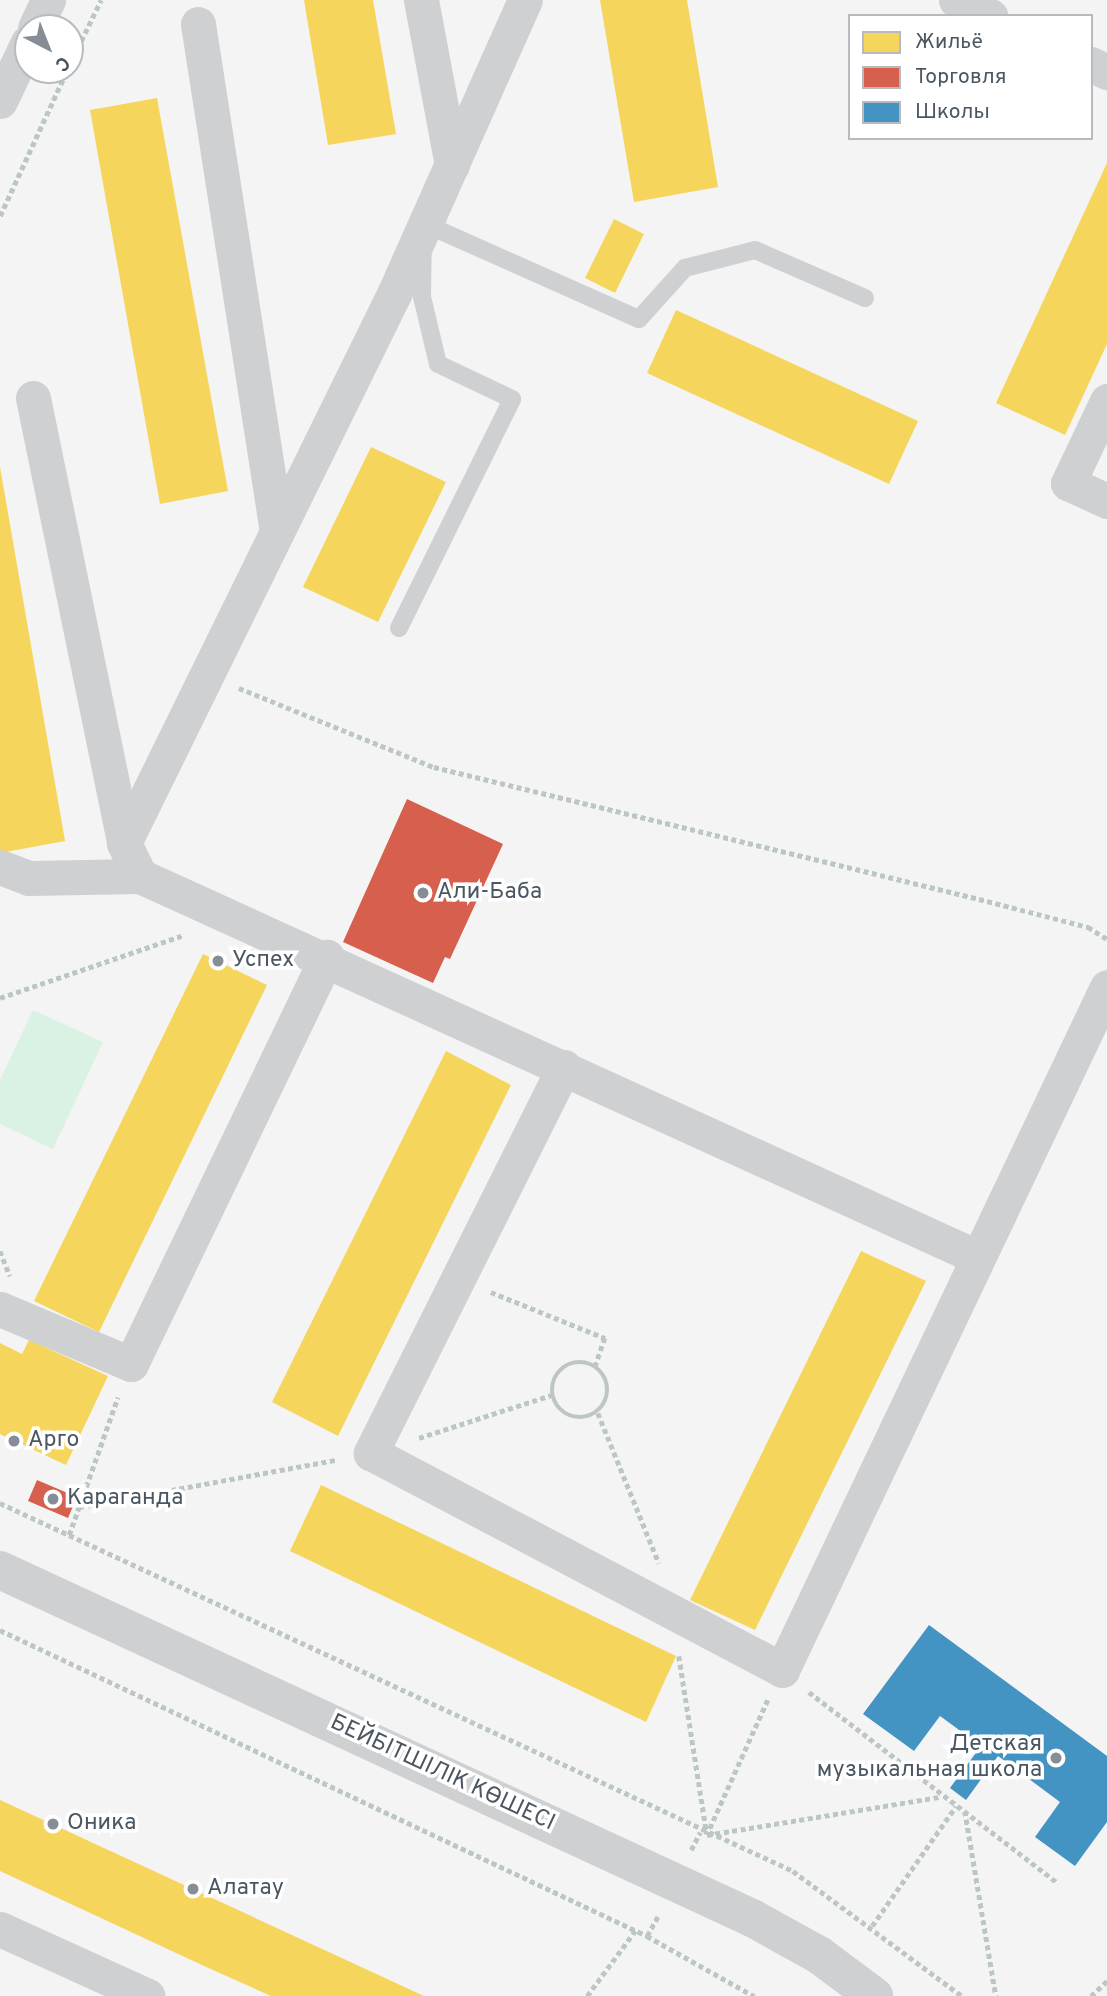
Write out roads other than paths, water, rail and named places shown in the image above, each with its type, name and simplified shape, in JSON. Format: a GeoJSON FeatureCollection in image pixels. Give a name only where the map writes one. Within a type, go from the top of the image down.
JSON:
{"type":"FeatureCollection","features":[{"type":"Feature","properties":{"kind":"street"},"geometry":{"type":"LineString","coordinates":[[421,0],[453,165]]}},
{"type":"Feature","properties":{"kind":"street"},"geometry":{"type":"LineString","coordinates":[[124,843],[453,165],[525,0]]}},
{"type":"Feature","properties":{"kind":"street"},"geometry":{"type":"LineString","coordinates":[[957,0],[986,14]]}},
{"type":"Feature","properties":{"kind":"street"},"geometry":{"type":"LineString","coordinates":[[198,24],[277,532]]}},
{"type":"Feature","properties":{"kind":"street"},"geometry":{"type":"LineString","coordinates":[[0,102],[14,72]]}},
{"type":"Feature","properties":{"kind":"street"},"geometry":{"type":"LineString","coordinates":[[33,398],[124,843],[140,876]]}},
{"type":"Feature","properties":{"kind":"street"},"geometry":{"type":"LineString","coordinates":[[1107,401],[1068,483],[1107,501]]}},
{"type":"Feature","properties":{"kind":"street"},"geometry":{"type":"LineString","coordinates":[[0,867],[29,878],[140,876],[228,920],[327,957],[978,1257]]}},
{"type":"Feature","properties":{"kind":"street"},"geometry":{"type":"LineString","coordinates":[[0,1309],[131,1364],[327,957]]}},
{"type":"Feature","properties":{"kind":"street"},"geometry":{"type":"LineString","coordinates":[[564,1067],[371,1453],[782,1670],[1107,987]]}},
{"type":"Feature","properties":{"kind":"street","name":"БЕЙБІТШІЛІК КӨШЕСІ"},"geometry":{"type":"LineString","coordinates":[[0,1570],[754,1919],[819,1955],[874,1996]]}},
{"type":"Feature","properties":{"kind":"street"},"geometry":{"type":"LineString","coordinates":[[0,1929],[148,1996]]}},
{"type":"Feature","properties":{"kind":"lane"},"geometry":{"type":"LineString","coordinates":[[399,628],[512,399],[438,364],[422,298],[423,223],[639,319],[685,268],[755,250],[864,298]]}},
{"type":"Feature","properties":{"kind":"place","name":"Али-Баба"},"geometry":{"type":"Point","coordinates":[423,893]}},
{"type":"Feature","properties":{"kind":"place","name":"Успех"},"geometry":{"type":"Point","coordinates":[218,961]}},
{"type":"Feature","properties":{"kind":"place","name":"Арго"},"geometry":{"type":"Point","coordinates":[14,1441]}},
{"type":"Feature","properties":{"kind":"place","name":"Караганда"},"geometry":{"type":"Point","coordinates":[53,1499]}},
{"type":"Feature","properties":{"kind":"place","name":"Детская музыкальная школа"},"geometry":{"type":"Point","coordinates":[1056,1758]}},
{"type":"Feature","properties":{"kind":"place","name":"Оника"},"geometry":{"type":"Point","coordinates":[53,1824]}},
{"type":"Feature","properties":{"kind":"place","name":"Алатау"},"geometry":{"type":"Point","coordinates":[193,1889]}}]}
